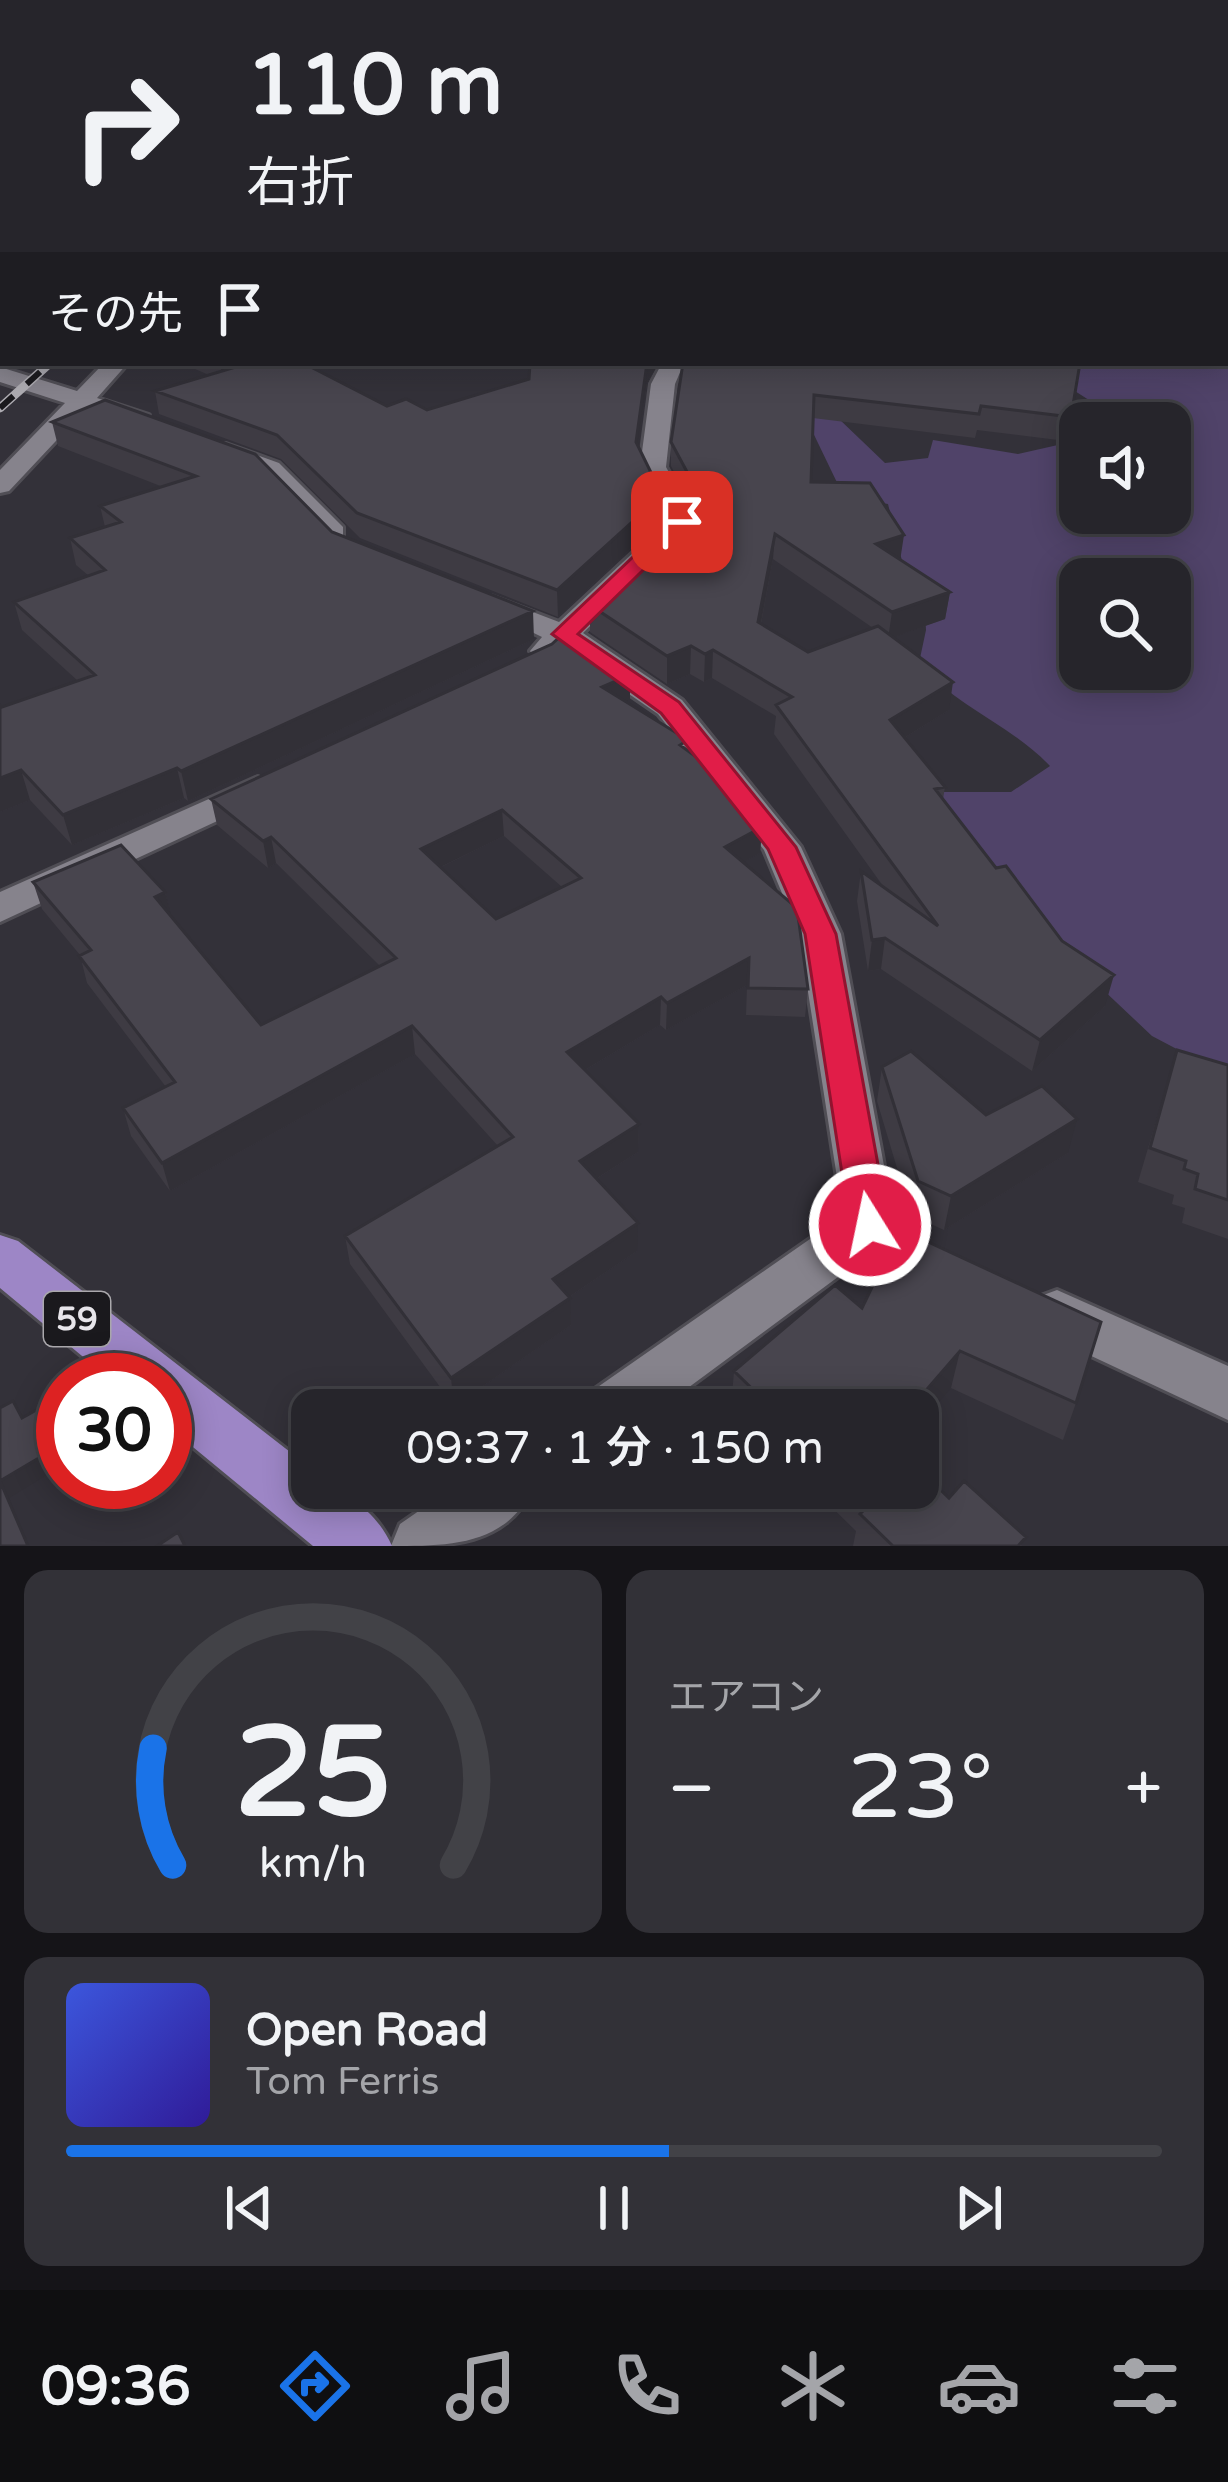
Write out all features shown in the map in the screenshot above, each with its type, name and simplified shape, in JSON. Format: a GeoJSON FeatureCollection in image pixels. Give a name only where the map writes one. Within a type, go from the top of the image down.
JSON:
{"type":"FeatureCollection","features":[{"type":"Feature","properties":{"kind":"main road","name":"59"},"geometry":{"type":"LineString","coordinates":[[0,1257],[119,1353]]}},
{"type":"Feature","properties":{"kind":"main road"},"geometry":{"type":"LineString","coordinates":[[192,1411],[361,1546]]}},
{"type":"Feature","properties":{"kind":"street"},"geometry":{"type":"LineString","coordinates":[[0,485],[114,366]]}},
{"type":"Feature","properties":{"kind":"street"},"geometry":{"type":"LineString","coordinates":[[519,667],[541,657],[682,522],[653,466],[662,384],[671,366]]}},
{"type":"Feature","properties":{"kind":"street"},"geometry":{"type":"LineString","coordinates":[[0,374],[166,430]]}},
{"type":"Feature","properties":{"kind":"street"},"geometry":{"type":"LineString","coordinates":[[208,446],[270,469],[347,548]]}},
{"type":"Feature","properties":{"kind":"street"},"geometry":{"type":"LineString","coordinates":[[455,591],[564,634],[670,707],[782,847],[820,934],[890,1234],[645,1389]]}},
{"type":"Feature","properties":{"kind":"street"},"geometry":{"type":"LineString","coordinates":[[0,908],[281,777]]}},
{"type":"Feature","properties":{"kind":"street"},"geometry":{"type":"LineString","coordinates":[[1015,1294],[1228,1394]]}},
{"type":"Feature","properties":{"kind":"street"},"geometry":{"type":"LineString","coordinates":[[422,1546],[474,1509]]}},
{"type":"Feature","properties":{"kind":"shaded area"},"geometry":{"type":"Polygon","coordinates":[[[1053,366],[1228,366],[1228,1076],[1152,1036],[934,830],[940,792],[1011,792],[1050,766],[1018,738],[949,692],[919,663],[926,630],[924,596],[904,569],[888,504],[844,497],[804,414],[838,418],[885,463],[928,458],[933,440],[1018,454],[1059,445],[1059,534],[1191,534],[1191,402],[1092,402],[1064,384],[1053,366]]]}},
{"type":"Feature","properties":{"kind":"building"},"geometry":{"type":"Polygon","coordinates":[[[239,366],[309,366],[387,406],[406,399],[427,410],[529,379],[530,366],[647,366],[636,442],[662,495],[557,590],[357,513],[277,435],[155,391],[239,366]]]}},
{"type":"Feature","properties":{"kind":"building"},"geometry":{"type":"Polygon","coordinates":[[[683,366],[1080,366],[1074,402],[1059,402],[1059,416],[981,406],[979,414],[814,395],[811,482],[870,483],[904,535],[876,544],[950,592],[892,612],[775,534],[758,622],[808,652],[878,626],[953,682],[890,720],[945,787],[935,789],[996,868],[1006,866],[1062,941],[1114,975],[1040,1040],[885,938],[872,940],[861,871],[938,926],[776,705],[792,697],[713,650],[705,654],[691,646],[667,656],[590,605],[701,498],[671,442],[683,366]]]}},
{"type":"Feature","properties":{"kind":"building"},"geometry":{"type":"Polygon","coordinates":[[[105,400],[255,454],[332,532],[533,611],[181,771],[177,768],[63,815],[21,770],[0,778],[0,705],[95,675],[14,602],[105,570],[70,538],[121,522],[100,506],[196,476],[52,422],[105,400]]]}},
{"type":"Feature","properties":{"kind":"building"},"geometry":{"type":"Polygon","coordinates":[[[565,632],[630,675],[602,687],[688,740],[680,745],[721,775],[762,827],[725,847],[797,908],[808,989],[748,988],[749,958],[667,1003],[661,997],[567,1052],[639,1124],[580,1161],[638,1223],[553,1279],[570,1298],[451,1378],[345,1236],[513,1137],[412,1026],[162,1163],[123,1108],[175,1082],[79,956],[91,950],[33,882],[121,845],[165,892],[155,897],[261,1025],[396,958],[271,837],[263,841],[211,799],[552,644],[565,632]],[[502,810],[421,849],[496,919],[581,878],[502,810]]]}},
{"type":"Feature","properties":{"kind":"building"},"geometry":{"type":"Polygon","coordinates":[[[1177,1050],[1228,1065],[1228,1200],[1195,1189],[1198,1174],[1184,1169],[1186,1161],[1150,1148],[1177,1050]]]}},
{"type":"Feature","properties":{"kind":"building"},"geometry":{"type":"Polygon","coordinates":[[[911,1051],[986,1115],[1042,1086],[1077,1119],[951,1196],[918,1181],[882,1067],[911,1051]]]}},
{"type":"Feature","properties":{"kind":"building"},"geometry":{"type":"Polygon","coordinates":[[[900,1229],[1101,1322],[1076,1403],[960,1351],[927,1389],[752,1389],[734,1371],[835,1285],[862,1308],[900,1229]]]}},
{"type":"Feature","properties":{"kind":"building"},"geometry":{"type":"Polygon","coordinates":[[[13,1401],[22,1418],[36,1410],[36,1460],[0,1481],[0,1408],[13,1401]]]}},
{"type":"Feature","properties":{"kind":"building"},"geometry":{"type":"Polygon","coordinates":[[[0,1481],[28,1546],[0,1546],[0,1481]]]}},
{"type":"Feature","properties":{"kind":"building"},"geometry":{"type":"Polygon","coordinates":[[[964,1481],[1026,1537],[1018,1546],[893,1546],[860,1514],[865,1509],[939,1509],[939,1488],[949,1498],[964,1481]]]}},
{"type":"Feature","properties":{"kind":"building"},"geometry":{"type":"Polygon","coordinates":[[[178,1532],[185,1546],[157,1546],[178,1532]]]}},
{"type":"Feature","properties":{"kind":"railway"},"geometry":{"type":"LineString","coordinates":[[0,408],[47,366]]}},
{"type":"Feature","properties":{"kind":"route"},"geometry":{"type":"LineString","coordinates":[[682,522],[564,634],[670,707],[782,847],[820,934],[870,1225]]}}]}
